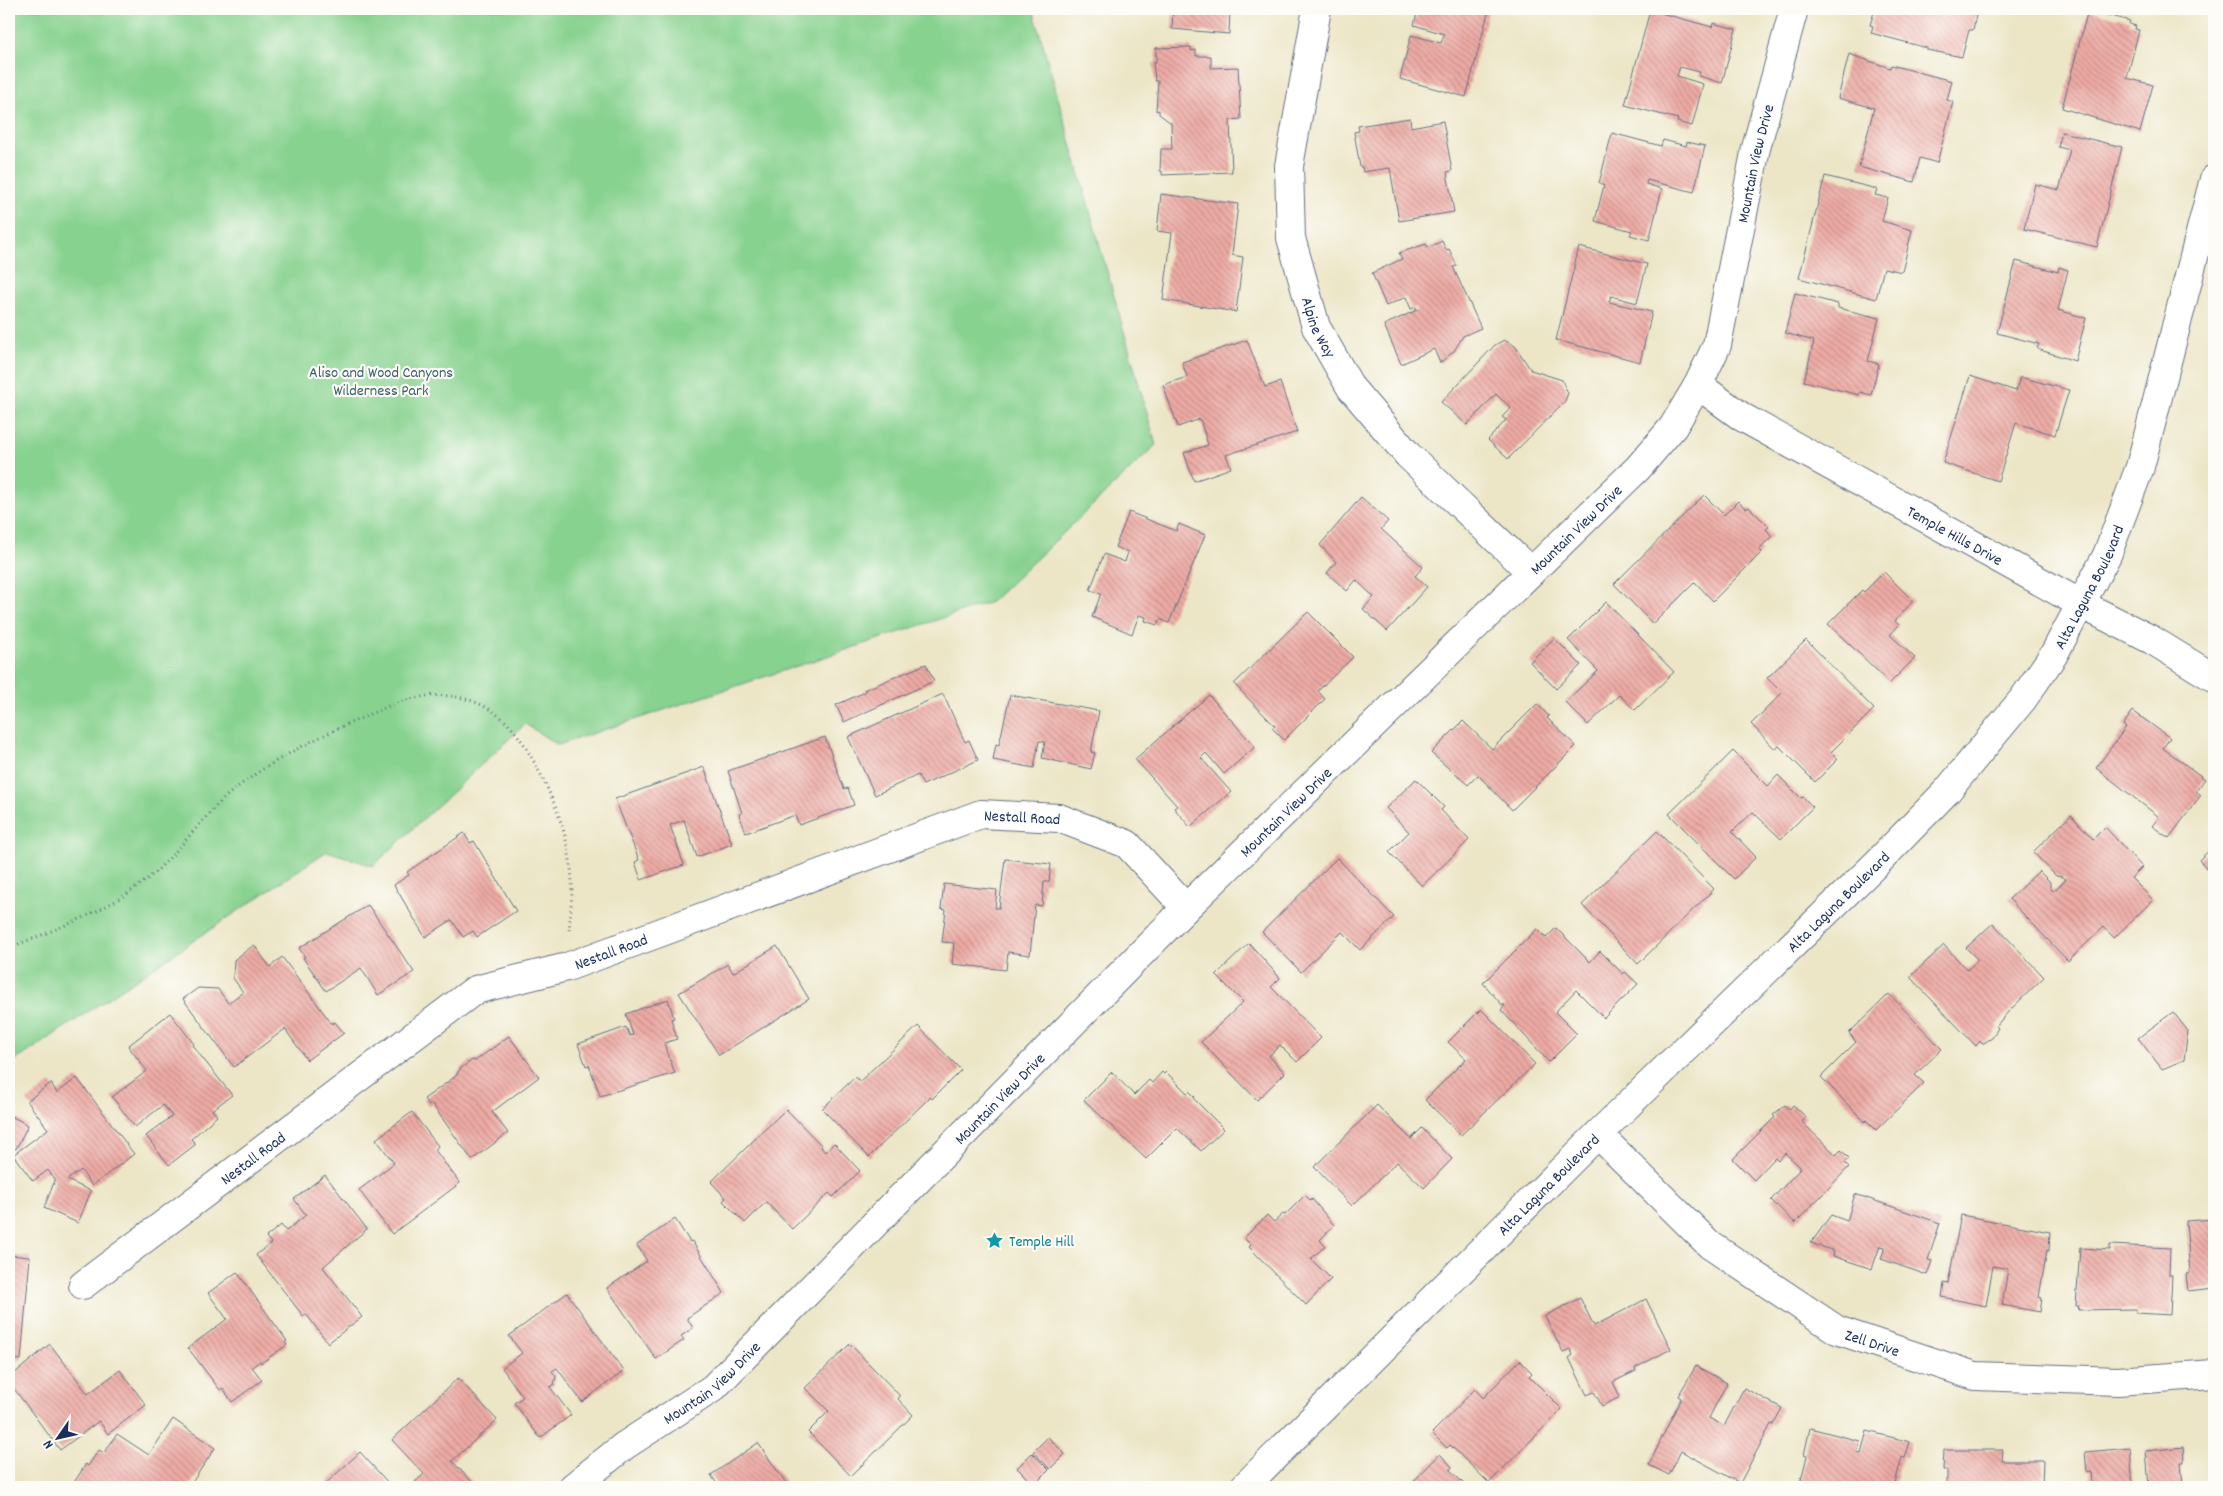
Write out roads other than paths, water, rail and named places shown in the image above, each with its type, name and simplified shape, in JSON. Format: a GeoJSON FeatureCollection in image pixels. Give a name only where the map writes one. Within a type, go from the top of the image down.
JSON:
{"type":"FeatureCollection","features":[{"type":"Feature","properties":{"kind":"street","name":"Alpine Way"},"geometry":{"type":"LineString","coordinates":[[1317,9],[1289,166],[1291,238],[1316,327],[1351,388],[1408,455],[1531,572]]}},
{"type":"Feature","properties":{"kind":"street","name":"Mountain View Drive"},"geometry":{"type":"LineString","coordinates":[[573,1487],[624,1446],[713,1388],[1186,908],[1638,468],[1673,427],[1698,385],[1717,345],[1756,148],[1794,9]]}},
{"type":"Feature","properties":{"kind":"street","name":"Alta Laguna Boulevard"},"geometry":{"type":"LineString","coordinates":[[1246,1487],[1598,1134],[1878,862],[1947,791],[2024,699],[2054,654],[2107,555],[2140,467],[2214,179]]}},
{"type":"Feature","properties":{"kind":"street","name":"Temple Hills Drive"},"geometry":{"type":"LineString","coordinates":[[1698,385],[1742,417],[2081,604],[2152,640],[2214,678]]}},
{"type":"Feature","properties":{"kind":"street","name":"Nestall Road"},"geometry":{"type":"LineString","coordinates":[[82,1285],[475,990],[567,967],[981,814],[1059,818],[1127,844],[1186,908]]}},
{"type":"Feature","properties":{"kind":"street","name":"Zell Drive"},"geometry":{"type":"LineString","coordinates":[[1598,1134],[1710,1245],[1837,1330],[1975,1376],[2118,1381],[2214,1374]]}},
{"type":"Feature","properties":{"kind":"place","name":"Temple Hill"},"geometry":{"type":"Point","coordinates":[995,1240]}},
{"type":"Feature","properties":{"kind":"park label","name":"Aliso and Wood Canyons Wilderness Park"},"geometry":{"type":"Point","coordinates":[381,380]}}]}
